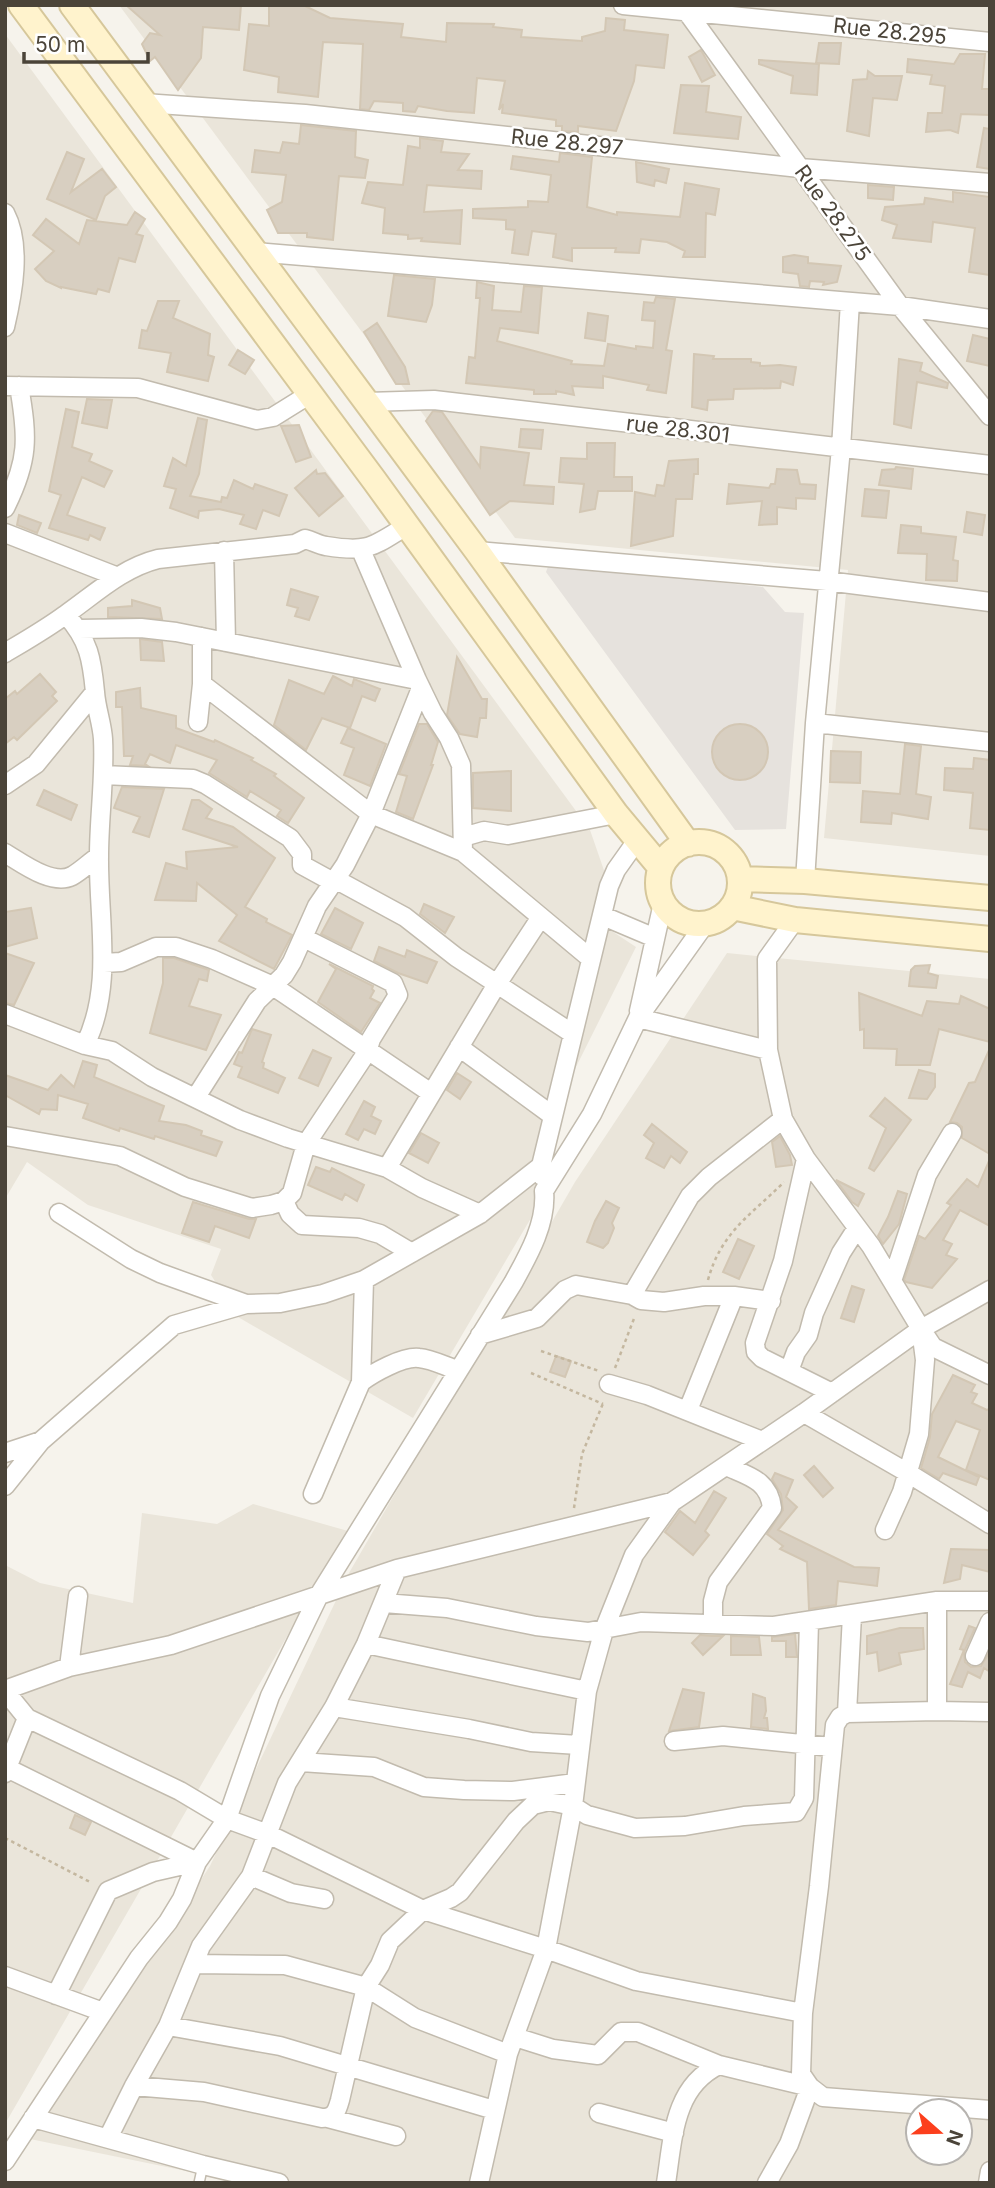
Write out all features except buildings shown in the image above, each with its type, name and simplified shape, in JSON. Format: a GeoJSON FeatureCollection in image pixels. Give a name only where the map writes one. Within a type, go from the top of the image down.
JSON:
{"type":"FeatureCollection","features":[{"type":"Feature","properties":{"kind":"main road"},"geometry":{"type":"LineString","coordinates":[[21,5],[310,394],[616,814],[661,868]]}},
{"type":"Feature","properties":{"kind":"main road"},"geometry":{"type":"LineString","coordinates":[[72,5],[477,551],[688,844]]}},
{"type":"Feature","properties":{"kind":"main road"},"geometry":{"type":"LineString","coordinates":[[705,842],[722,849],[734,862],[740,878],[739,893],[732,907],[720,918],[705,924],[688,923],[673,916],[658,891],[661,868],[673,851],[688,844],[705,842]]}},
{"type":"Feature","properties":{"kind":"main road"},"geometry":{"type":"LineString","coordinates":[[740,878],[805,881],[990,898]]}},
{"type":"Feature","properties":{"kind":"main road"},"geometry":{"type":"LineString","coordinates":[[732,907],[795,919],[990,939]]}},
{"type":"Feature","properties":{"kind":"street","name":"Rue 28.295"},"geometry":{"type":"LineString","coordinates":[[623,5],[684,8],[990,42]]}},
{"type":"Feature","properties":{"kind":"street","name":"Rue 28.275"},"geometry":{"type":"LineString","coordinates":[[684,8],[900,306],[990,416]]}},
{"type":"Feature","properties":{"kind":"street","name":"Rue 28.297"},"geometry":{"type":"LineString","coordinates":[[144,103],[305,114],[800,168],[990,183]]}},
{"type":"Feature","properties":{"kind":"street"},"geometry":{"type":"LineString","coordinates":[[5,213],[11,232],[13,256],[13,279],[5,327]]}},
{"type":"Feature","properties":{"kind":"street"},"geometry":{"type":"LineString","coordinates":[[255,252],[900,306],[990,319]]}},
{"type":"Feature","properties":{"kind":"street"},"geometry":{"type":"LineString","coordinates":[[805,881],[814,723],[841,448],[850,302]]}},
{"type":"Feature","properties":{"kind":"street"},"geometry":{"type":"LineString","coordinates":[[5,508],[24,462],[25,422],[12,386],[138,388],[257,420],[273,417],[310,394]]}},
{"type":"Feature","properties":{"kind":"street","name":"rue 28.301"},"geometry":{"type":"LineString","coordinates":[[367,402],[434,400],[990,465]]}},
{"type":"Feature","properties":{"kind":"street"},"geometry":{"type":"LineString","coordinates":[[5,653],[142,563],[295,544],[305,539],[322,546],[361,550],[406,526]]}},
{"type":"Feature","properties":{"kind":"street"},"geometry":{"type":"LineString","coordinates":[[5,533],[118,578]]}},
{"type":"Feature","properties":{"kind":"street"},"geometry":{"type":"LineString","coordinates":[[361,550],[419,684],[461,765],[463,844]]}},
{"type":"Feature","properties":{"kind":"street"},"geometry":{"type":"LineString","coordinates":[[223,551],[226,642]]}},
{"type":"Feature","properties":{"kind":"street"},"geometry":{"type":"LineString","coordinates":[[477,551],[827,581],[990,602]]}},
{"type":"Feature","properties":{"kind":"street"},"geometry":{"type":"LineString","coordinates":[[66,614],[79,629],[93,666],[103,737],[99,856],[104,963],[96,1021],[85,1045]]}},
{"type":"Feature","properties":{"kind":"street"},"geometry":{"type":"LineString","coordinates":[[79,629],[141,628],[202,637],[419,684]]}},
{"type":"Feature","properties":{"kind":"street"},"geometry":{"type":"LineString","coordinates":[[198,722],[202,684],[202,637]]}},
{"type":"Feature","properties":{"kind":"street"},"geometry":{"type":"LineString","coordinates":[[202,684],[372,814],[463,844],[541,917],[590,958]]}},
{"type":"Feature","properties":{"kind":"street"},"geometry":{"type":"LineString","coordinates":[[196,1097],[257,1001],[292,962],[317,906],[372,814],[419,684]]}},
{"type":"Feature","properties":{"kind":"street"},"geometry":{"type":"LineString","coordinates":[[5,785],[41,758],[95,692]]}},
{"type":"Feature","properties":{"kind":"street"},"geometry":{"type":"LineString","coordinates":[[814,723],[990,742]]}},
{"type":"Feature","properties":{"kind":"street"},"geometry":{"type":"LineString","coordinates":[[103,775],[193,779],[205,784],[290,838],[302,854],[302,865],[405,917],[497,984],[573,1034]]}},
{"type":"Feature","properties":{"kind":"street"},"geometry":{"type":"LineString","coordinates":[[463,844],[484,831],[508,835],[616,814]]}},
{"type":"Feature","properties":{"kind":"street"},"geometry":{"type":"LineString","coordinates":[[5,2161],[11,2140],[33,2118],[139,1958],[168,1922],[182,1899],[197,1862],[227,1819],[270,1696],[319,1595],[526,1259],[545,1203],[541,1166],[590,958],[612,878],[638,839]]}},
{"type":"Feature","properties":{"kind":"street"},"geometry":{"type":"LineString","coordinates":[[5,853],[45,874],[63,878],[72,876],[99,856]]}},
{"type":"Feature","properties":{"kind":"street"},"geometry":{"type":"LineString","coordinates":[[638,1018],[663,903]]}},
{"type":"Feature","properties":{"kind":"street"},"geometry":{"type":"LineString","coordinates":[[603,916],[655,938]]}},
{"type":"Feature","properties":{"kind":"street"},"geometry":{"type":"LineString","coordinates":[[387,1168],[430,1093],[541,917]]}},
{"type":"Feature","properties":{"kind":"street"},"geometry":{"type":"LineString","coordinates":[[795,919],[767,959],[768,1051],[783,1119],[806,1159],[857,1228],[933,1347],[990,1375]]}},
{"type":"Feature","properties":{"kind":"street"},"geometry":{"type":"LineString","coordinates":[[544,1191],[592,1114],[638,1018],[705,924]]}},
{"type":"Feature","properties":{"kind":"street"},"geometry":{"type":"LineString","coordinates":[[5,1136],[120,1156],[186,1187],[252,1208],[284,1201],[292,1193],[297,1180],[306,1143],[367,1052],[371,1039],[398,995],[394,983],[304,938]]}},
{"type":"Feature","properties":{"kind":"street"},"geometry":{"type":"LineString","coordinates":[[104,963],[121,962],[156,947],[176,947],[212,959],[273,986],[430,1093]]}},
{"type":"Feature","properties":{"kind":"street"},"geometry":{"type":"LineString","coordinates":[[5,1014],[85,1045],[112,1051],[152,1077],[260,1128],[387,1168],[422,1188],[480,1214]]}},
{"type":"Feature","properties":{"kind":"street"},"geometry":{"type":"LineString","coordinates":[[638,1018],[768,1051]]}},
{"type":"Feature","properties":{"kind":"street"},"geometry":{"type":"LineString","coordinates":[[459,1047],[554,1116]]}},
{"type":"Feature","properties":{"kind":"street"},"geometry":{"type":"LineString","coordinates":[[637,1298],[690,1195],[783,1119]]}},
{"type":"Feature","properties":{"kind":"street"},"geometry":{"type":"LineString","coordinates":[[892,1281],[927,1175],[952,1133]]}},
{"type":"Feature","properties":{"kind":"street"},"geometry":{"type":"LineString","coordinates":[[806,1159],[783,1261],[755,1343],[756,1352],[762,1358],[832,1393]]}},
{"type":"Feature","properties":{"kind":"street"},"geometry":{"type":"LineString","coordinates":[[5,1486],[41,1441],[174,1325],[246,1304],[291,1301],[323,1294],[364,1280],[480,1214],[541,1166]]}},
{"type":"Feature","properties":{"kind":"street"},"geometry":{"type":"LineString","coordinates":[[284,1201],[290,1214],[302,1225],[359,1228],[380,1234],[412,1253]]}},
{"type":"Feature","properties":{"kind":"street"},"geometry":{"type":"LineString","coordinates":[[59,1213],[131,1259],[160,1273],[246,1304]]}},
{"type":"Feature","properties":{"kind":"street"},"geometry":{"type":"LineString","coordinates":[[789,1371],[796,1352],[808,1335],[814,1313],[841,1253],[857,1228]]}},
{"type":"Feature","properties":{"kind":"street"},"geometry":{"type":"LineString","coordinates":[[313,1494],[360,1382],[364,1280]]}},
{"type":"Feature","properties":{"kind":"street"},"geometry":{"type":"LineString","coordinates":[[480,1335],[537,1318],[571,1286],[599,1288],[664,1302],[704,1296],[734,1296],[771,1301]]}},
{"type":"Feature","properties":{"kind":"street"},"geometry":{"type":"LineString","coordinates":[[803,2012],[636,1981],[423,1910],[268,1835],[227,1819],[180,1791],[27,1718],[5,1690],[69,1667],[171,1645],[397,1569],[671,1502],[804,1413],[921,1329],[990,1290]]}},
{"type":"Feature","properties":{"kind":"street"},"geometry":{"type":"LineString","coordinates":[[688,1410],[734,1296]]}},
{"type":"Feature","properties":{"kind":"street"},"geometry":{"type":"LineString","coordinates":[[885,1530],[908,1473],[919,1434],[925,1360],[921,1329]]}},
{"type":"Feature","properties":{"kind":"street"},"geometry":{"type":"LineString","coordinates":[[360,1382],[407,1359],[419,1357],[457,1370]]}},
{"type":"Feature","properties":{"kind":"street"},"geometry":{"type":"LineString","coordinates":[[611,1380],[762,1441]]}},
{"type":"Feature","properties":{"kind":"street"},"geometry":{"type":"LineString","coordinates":[[804,1413],[990,1524]]}},
{"type":"Feature","properties":{"kind":"street"},"geometry":{"type":"LineString","coordinates":[[5,1453],[41,1441]]}},
{"type":"Feature","properties":{"kind":"street"},"geometry":{"type":"LineString","coordinates":[[713,1624],[713,1601],[718,1582],[772,1508],[771,1499],[761,1482],[726,1466]]}},
{"type":"Feature","properties":{"kind":"street"},"geometry":{"type":"LineString","coordinates":[[479,2183],[511,2045],[546,1949],[572,1806],[587,1691],[604,1630],[634,1555],[671,1502]]}},
{"type":"Feature","properties":{"kind":"street"},"geometry":{"type":"LineString","coordinates":[[108,2137],[168,2026],[201,1946],[251,1876],[287,1783],[334,1707],[366,1644],[397,1569]]}},
{"type":"Feature","properties":{"kind":"street"},"geometry":{"type":"LineString","coordinates":[[69,1667],[78,1596]]}},
{"type":"Feature","properties":{"kind":"street"},"geometry":{"type":"LineString","coordinates":[[384,1603],[447,1608],[570,1631],[604,1630],[641,1622],[774,1626],[937,1601],[990,1601]]}},
{"type":"Feature","properties":{"kind":"street"},"geometry":{"type":"LineString","coordinates":[[937,1601],[937,1711]]}},
{"type":"Feature","properties":{"kind":"street"},"geometry":{"type":"LineString","coordinates":[[848,1713],[852,1615]]}},
{"type":"Feature","properties":{"kind":"street"},"geometry":{"type":"LineString","coordinates":[[328,2118],[336,2113],[366,1987],[380,1965],[390,1941],[423,1910],[460,1892],[516,1821],[533,1805],[549,1801],[572,1806],[587,1815],[624,1826],[655,1829],[744,1816],[796,1812],[803,1798],[809,1622]]}},
{"type":"Feature","properties":{"kind":"street"},"geometry":{"type":"LineString","coordinates":[[975,1656],[990,1622]]}},
{"type":"Feature","properties":{"kind":"street"},"geometry":{"type":"LineString","coordinates":[[366,1644],[587,1691]]}},
{"type":"Feature","properties":{"kind":"street"},"geometry":{"type":"LineString","coordinates":[[334,1707],[531,1742],[579,1745]]}},
{"type":"Feature","properties":{"kind":"street"},"geometry":{"type":"LineString","coordinates":[[990,1713],[848,1713],[840,1717],[835,1725],[803,2012],[801,2074],[810,2087],[823,2097],[990,2110]]}},
{"type":"Feature","properties":{"kind":"street"},"geometry":{"type":"LineString","coordinates":[[27,1718],[6,1770],[197,1862]]}},
{"type":"Feature","properties":{"kind":"street"},"geometry":{"type":"LineString","coordinates":[[674,1741],[723,1737],[832,1747]]}},
{"type":"Feature","properties":{"kind":"street"},"geometry":{"type":"LineString","coordinates":[[301,1762],[374,1767],[424,1787],[513,1791],[575,1783]]}},
{"type":"Feature","properties":{"kind":"street"},"geometry":{"type":"LineString","coordinates":[[56,1995],[108,1891],[153,1872],[197,1862]]}},
{"type":"Feature","properties":{"kind":"street"},"geometry":{"type":"LineString","coordinates":[[251,1876],[291,1893],[324,1899]]}},
{"type":"Feature","properties":{"kind":"street"},"geometry":{"type":"LineString","coordinates":[[194,1965],[285,1965],[366,1987],[415,2018],[511,2045],[598,2055],[621,2032],[638,2032],[719,2065],[810,2087]]}},
{"type":"Feature","properties":{"kind":"street"},"geometry":{"type":"LineString","coordinates":[[5,1976],[103,2012]]}},
{"type":"Feature","properties":{"kind":"street"},"geometry":{"type":"LineString","coordinates":[[168,2026],[281,2046],[494,2110]]}},
{"type":"Feature","properties":{"kind":"street"},"geometry":{"type":"LineString","coordinates":[[666,2183],[683,2099],[695,2081],[719,2065]]}},
{"type":"Feature","properties":{"kind":"street"},"geometry":{"type":"LineString","coordinates":[[134,2086],[204,2092],[328,2118],[396,2136]]}},
{"type":"Feature","properties":{"kind":"street"},"geometry":{"type":"LineString","coordinates":[[767,2183],[789,2144],[810,2087]]}},
{"type":"Feature","properties":{"kind":"street"},"geometry":{"type":"LineString","coordinates":[[599,2113],[674,2133]]}},
{"type":"Feature","properties":{"kind":"street"},"geometry":{"type":"LineString","coordinates":[[33,2118],[108,2137],[201,2174],[279,2183]]}},
{"type":"Feature","properties":{"kind":"street"},"geometry":{"type":"LineString","coordinates":[[988,2183],[990,2171]]}},
{"type":"Feature","properties":{"kind":"path"},"geometry":{"type":"LineString","coordinates":[[704,1296],[715,1256],[731,1232],[806,1159]]}},
{"type":"Feature","properties":{"kind":"path"},"geometry":{"type":"LineString","coordinates":[[572,1526],[582,1454],[603,1404],[637,1298]]}},
{"type":"Feature","properties":{"kind":"path"},"geometry":{"type":"LineString","coordinates":[[541,1351],[611,1380]]}},
{"type":"Feature","properties":{"kind":"path"},"geometry":{"type":"LineString","coordinates":[[531,1373],[603,1404]]}},
{"type":"Feature","properties":{"kind":"path"},"geometry":{"type":"LineString","coordinates":[[5,1838],[108,1891]]}},
{"type":"Feature","properties":{"kind":"shaded area"},"geometry":{"type":"Polygon","coordinates":[[[119,5],[990,5],[990,856],[824,838],[848,570],[515,538],[119,5]]]}},
{"type":"Feature","properties":{"kind":"shaded area"},"geometry":{"type":"Polygon","coordinates":[[[5,34],[590,830],[607,879],[601,924],[636,947],[539,1141],[539,1188],[531,1218],[413,1418],[238,1317],[211,1275],[221,1249],[88,1205],[27,1162],[5,1199],[5,34]]]}},
{"type":"Feature","properties":{"kind":"shaded area"},"geometry":{"type":"Polygon","coordinates":[[[549,564],[763,587],[785,612],[804,613],[786,829],[735,830],[546,572],[549,564]]]}},
{"type":"Feature","properties":{"kind":"shaded area"},"geometry":{"type":"Polygon","coordinates":[[[727,953],[990,979],[990,2183],[245,2183],[30,2139],[210,1866],[349,1573],[575,1182],[727,953]]]}},
{"type":"Feature","properties":{"kind":"shaded area"},"geometry":{"type":"Polygon","coordinates":[[[253,1504],[348,1531],[5,2124],[5,1565],[40,1583],[133,1603],[142,1513],[217,1524],[253,1504]]]}}]}
